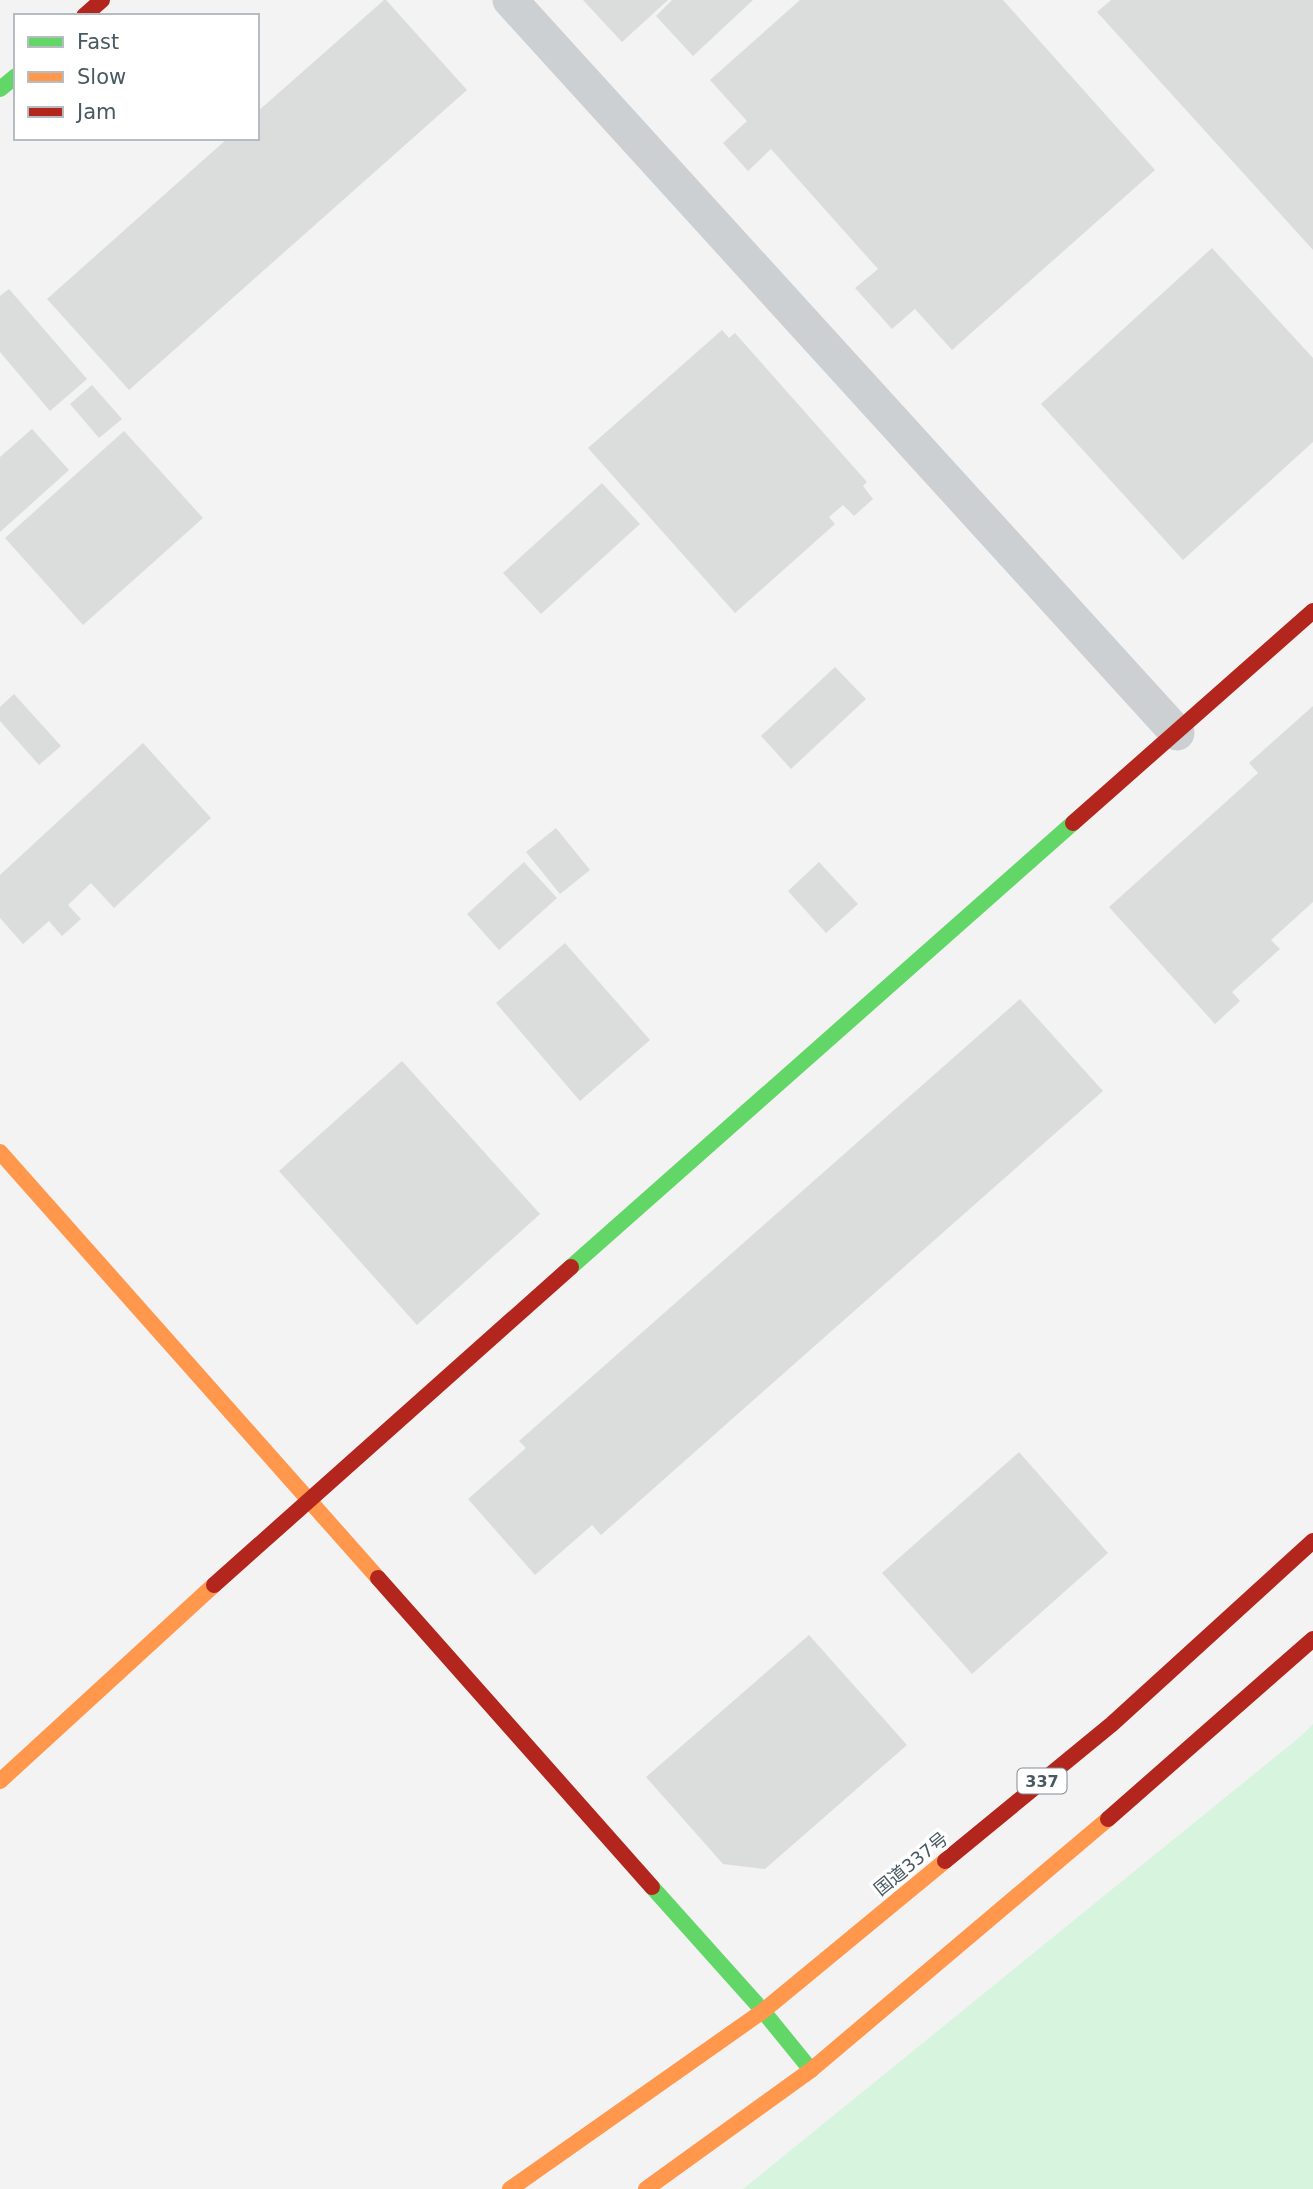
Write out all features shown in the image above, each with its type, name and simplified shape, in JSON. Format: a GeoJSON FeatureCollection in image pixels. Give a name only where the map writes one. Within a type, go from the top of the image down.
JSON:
{"type":"FeatureCollection","features":[{"type":"Feature","properties":{"kind":"main road"},"geometry":{"type":"LineString","coordinates":[[86,14],[102,0]]}},
{"type":"Feature","properties":{"kind":"main road"},"geometry":{"type":"LineString","coordinates":[[0,89],[14,78]]}},
{"type":"Feature","properties":{"kind":"main road"},"geometry":{"type":"LineString","coordinates":[[0,1781],[308,1499],[1313,611]]}},
{"type":"Feature","properties":{"kind":"main road"},"geometry":{"type":"LineString","coordinates":[[0,1152],[763,2011],[811,2070]]}},
{"type":"Feature","properties":{"kind":"main road","name":"国道337号"},"geometry":{"type":"LineString","coordinates":[[510,2189],[763,2011],[1112,1724],[1313,1541]]}},
{"type":"Feature","properties":{"kind":"main road"},"geometry":{"type":"LineString","coordinates":[[646,2189],[811,2070],[1144,1789],[1313,1639]]}},
{"type":"Feature","properties":{"kind":"street"},"geometry":{"type":"LineString","coordinates":[[510,0],[1177,733]]}},
{"type":"Feature","properties":{"kind":"green space"},"geometry":{"type":"Polygon","coordinates":[[[1313,1724],[1313,2189],[743,2189],[1301,1736],[1313,1724]]]}},
{"type":"Feature","properties":{"kind":"building"},"geometry":{"type":"Polygon","coordinates":[[[384,0],[467,90],[129,390],[47,299],[226,140],[259,140],[259,110],[384,0]]]}},
{"type":"Feature","properties":{"kind":"building"},"geometry":{"type":"Polygon","coordinates":[[[583,0],[668,0],[622,42],[583,0]]]}},
{"type":"Feature","properties":{"kind":"building"},"geometry":{"type":"Polygon","coordinates":[[[672,0],[753,0],[693,56],[656,16],[672,0]]]}},
{"type":"Feature","properties":{"kind":"building"},"geometry":{"type":"Polygon","coordinates":[[[800,0],[1003,0],[1155,170],[952,350],[915,309],[892,329],[855,288],[878,269],[771,149],[748,171],[723,143],[747,121],[710,80],[800,0]]]}},
{"type":"Feature","properties":{"kind":"building"},"geometry":{"type":"Polygon","coordinates":[[[1111,0],[1313,0],[1313,250],[1097,12],[1111,0]]]}},
{"type":"Feature","properties":{"kind":"building"},"geometry":{"type":"Polygon","coordinates":[[[1212,248],[1313,358],[1313,442],[1183,560],[1041,404],[1212,248]]]}},
{"type":"Feature","properties":{"kind":"building"},"geometry":{"type":"Polygon","coordinates":[[[9,289],[87,379],[50,411],[0,352],[0,296],[9,289]]]}},
{"type":"Feature","properties":{"kind":"building"},"geometry":{"type":"Polygon","coordinates":[[[722,330],[729,338],[735,333],[867,482],[863,486],[873,499],[854,516],[843,505],[829,517],[835,524],[735,613],[588,448],[722,330]]]}},
{"type":"Feature","properties":{"kind":"building"},"geometry":{"type":"Polygon","coordinates":[[[92,385],[122,419],[99,438],[70,404],[92,385]]]}},
{"type":"Feature","properties":{"kind":"building"},"geometry":{"type":"Polygon","coordinates":[[[32,429],[69,470],[0,532],[0,457],[32,429]]]}},
{"type":"Feature","properties":{"kind":"building"},"geometry":{"type":"Polygon","coordinates":[[[124,431],[203,518],[83,625],[5,538],[124,431]]]}},
{"type":"Feature","properties":{"kind":"building"},"geometry":{"type":"Polygon","coordinates":[[[602,483],[640,524],[541,614],[503,573],[602,483]]]}},
{"type":"Feature","properties":{"kind":"building"},"geometry":{"type":"Polygon","coordinates":[[[835,667],[866,699],[791,769],[761,736],[835,667]]]}},
{"type":"Feature","properties":{"kind":"building"},"geometry":{"type":"Polygon","coordinates":[[[14,694],[61,746],[39,765],[0,721],[0,707],[14,694]]]}},
{"type":"Feature","properties":{"kind":"building"},"geometry":{"type":"Polygon","coordinates":[[[1313,706],[1313,902],[1271,940],[1280,949],[1232,992],[1240,1001],[1215,1024],[1109,907],[1258,773],[1249,763],[1313,706]]]}},
{"type":"Feature","properties":{"kind":"building"},"geometry":{"type":"Polygon","coordinates":[[[143,743],[211,818],[114,908],[91,883],[68,905],[81,919],[62,936],[49,921],[23,944],[0,918],[0,875],[143,743]]]}},
{"type":"Feature","properties":{"kind":"building"},"geometry":{"type":"Polygon","coordinates":[[[556,828],[590,870],[560,894],[526,852],[556,828]]]}},
{"type":"Feature","properties":{"kind":"building"},"geometry":{"type":"Polygon","coordinates":[[[524,862],[557,898],[499,950],[467,914],[524,862]]]}},
{"type":"Feature","properties":{"kind":"building"},"geometry":{"type":"Polygon","coordinates":[[[819,862],[858,904],[826,933],[788,891],[819,862]]]}},
{"type":"Feature","properties":{"kind":"building"},"geometry":{"type":"Polygon","coordinates":[[[565,943],[650,1040],[580,1101],[496,1003],[565,943]]]}},
{"type":"Feature","properties":{"kind":"building"},"geometry":{"type":"Polygon","coordinates":[[[1020,999],[1103,1091],[601,1535],[592,1525],[535,1575],[468,1499],[526,1448],[519,1441],[1020,999]]]}},
{"type":"Feature","properties":{"kind":"building"},"geometry":{"type":"Polygon","coordinates":[[[402,1061],[540,1214],[417,1325],[279,1171],[402,1061]]]}},
{"type":"Feature","properties":{"kind":"building"},"geometry":{"type":"Polygon","coordinates":[[[1019,1452],[1108,1553],[972,1674],[882,1573],[1019,1452]]]}},
{"type":"Feature","properties":{"kind":"building"},"geometry":{"type":"Polygon","coordinates":[[[809,1635],[907,1745],[765,1869],[723,1864],[646,1777],[809,1635]]]}},
{"type":"Feature","properties":{"kind":"traffic: fast"},"geometry":{"type":"LineString","coordinates":[[0,89],[14,78]]}},
{"type":"Feature","properties":{"kind":"traffic: fast"},"geometry":{"type":"LineString","coordinates":[[571,1267],[1073,823]]}},
{"type":"Feature","properties":{"kind":"traffic: fast"},"geometry":{"type":"LineString","coordinates":[[652,1887],[763,2011],[811,2070]]}},
{"type":"Feature","properties":{"kind":"traffic: slow"},"geometry":{"type":"LineString","coordinates":[[0,1152],[378,1578]]}},
{"type":"Feature","properties":{"kind":"traffic: slow"},"geometry":{"type":"LineString","coordinates":[[0,1781],[214,1585]]}},
{"type":"Feature","properties":{"kind":"traffic: slow"},"geometry":{"type":"LineString","coordinates":[[646,2189],[811,2070],[1108,1819]]}},
{"type":"Feature","properties":{"kind":"traffic: slow"},"geometry":{"type":"LineString","coordinates":[[510,2189],[763,2011],[945,1861]]}},
{"type":"Feature","properties":{"kind":"traffic: jam"},"geometry":{"type":"LineString","coordinates":[[86,14],[102,0]]}},
{"type":"Feature","properties":{"kind":"traffic: jam"},"geometry":{"type":"LineString","coordinates":[[1073,823],[1313,611]]}},
{"type":"Feature","properties":{"kind":"traffic: jam"},"geometry":{"type":"LineString","coordinates":[[214,1585],[571,1267]]}},
{"type":"Feature","properties":{"kind":"traffic: jam"},"geometry":{"type":"LineString","coordinates":[[945,1861],[1112,1724],[1313,1541]]}},
{"type":"Feature","properties":{"kind":"traffic: jam"},"geometry":{"type":"LineString","coordinates":[[378,1578],[652,1887]]}},
{"type":"Feature","properties":{"kind":"traffic: jam"},"geometry":{"type":"LineString","coordinates":[[1108,1819],[1313,1639]]}}]}
